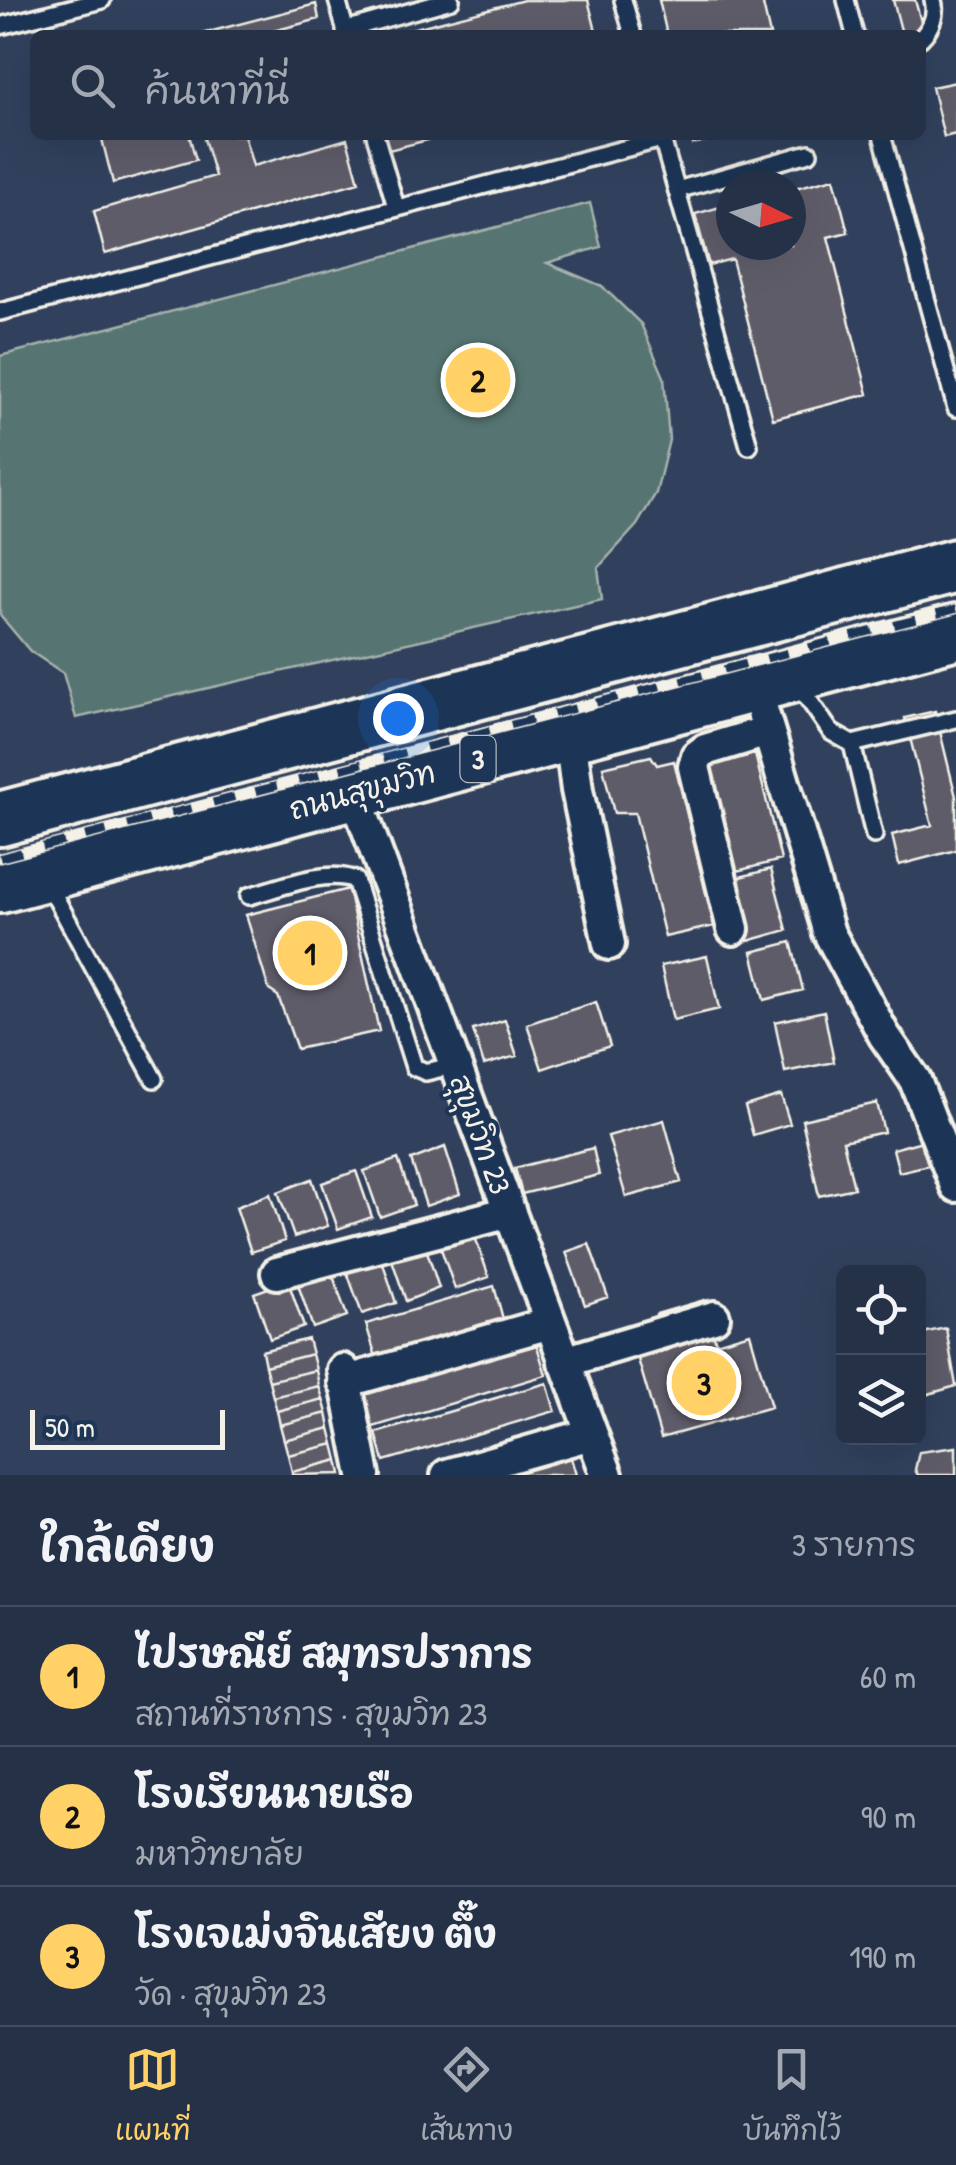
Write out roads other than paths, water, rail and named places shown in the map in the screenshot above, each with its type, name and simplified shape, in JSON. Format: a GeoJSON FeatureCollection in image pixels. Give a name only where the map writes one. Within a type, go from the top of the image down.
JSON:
{"type":"FeatureCollection","features":[{"type":"Feature","properties":{"kind":"highway","name":"3"},"geometry":{"type":"LineString","coordinates":[[0,819],[956,566]]}},
{"type":"Feature","properties":{"kind":"highway","name":"ถนนสุขุมวิท"},"geometry":{"type":"LineString","coordinates":[[21,880],[570,734],[772,698],[956,632]]}},
{"type":"Feature","properties":{"kind":"street"},"geometry":{"type":"LineString","coordinates":[[734,929],[694,767],[697,756],[772,698],[829,933],[884,1035],[915,1080],[956,1186]]}},
{"type":"Feature","properties":{"kind":"street"},"geometry":{"type":"LineString","coordinates":[[570,734],[576,790],[609,944]]}},
{"type":"Feature","properties":{"kind":"street","name":"สุขุมวิท 23"},"geometry":{"type":"LineString","coordinates":[[354,792],[606,1475]]}},
{"type":"Feature","properties":{"kind":"street"},"geometry":{"type":"LineString","coordinates":[[277,1273],[510,1212]]}},
{"type":"Feature","properties":{"kind":"street"},"geometry":{"type":"LineString","coordinates":[[564,1362],[714,1316]]}},
{"type":"Feature","properties":{"kind":"street"},"geometry":{"type":"LineString","coordinates":[[364,1475],[344,1376],[550,1323]]}},
{"type":"Feature","properties":{"kind":"street"},"geometry":{"type":"LineString","coordinates":[[447,1475],[591,1434]]}},
{"type":"Feature","properties":{"kind":"lane"},"geometry":{"type":"LineString","coordinates":[[0,26],[102,0]]}},
{"type":"Feature","properties":{"kind":"lane"},"geometry":{"type":"LineString","coordinates":[[338,0],[346,30]]}},
{"type":"Feature","properties":{"kind":"lane"},"geometry":{"type":"LineString","coordinates":[[353,30],[451,0]]}},
{"type":"Feature","properties":{"kind":"lane"},"geometry":{"type":"LineString","coordinates":[[623,0],[632,30]]}},
{"type":"Feature","properties":{"kind":"lane"},"geometry":{"type":"LineString","coordinates":[[846,0],[854,30]]}},
{"type":"Feature","properties":{"kind":"lane"},"geometry":{"type":"LineString","coordinates":[[926,33],[930,29],[933,0]]}},
{"type":"Feature","properties":{"kind":"lane"},"geometry":{"type":"LineString","coordinates":[[376,140],[396,208]]}},
{"type":"Feature","properties":{"kind":"lane"},"geometry":{"type":"LineString","coordinates":[[0,312],[651,140]]}},
{"type":"Feature","properties":{"kind":"lane"},"geometry":{"type":"LineString","coordinates":[[663,140],[749,446]]}},
{"type":"Feature","properties":{"kind":"lane"},"geometry":{"type":"LineString","coordinates":[[883,140],[956,408]]}},
{"type":"Feature","properties":{"kind":"lane"},"geometry":{"type":"LineString","coordinates":[[676,190],[809,153]]}},
{"type":"Feature","properties":{"kind":"lane"},"geometry":{"type":"LineString","coordinates":[[772,698],[852,744],[956,719]]}},
{"type":"Feature","properties":{"kind":"lane"},"geometry":{"type":"LineString","coordinates":[[852,744],[874,835]]}},
{"type":"Feature","properties":{"kind":"lane"},"geometry":{"type":"LineString","coordinates":[[249,896],[330,875],[355,880],[414,1066],[426,1072],[455,1065]]}},
{"type":"Feature","properties":{"kind":"lane"},"geometry":{"type":"LineString","coordinates":[[21,880],[154,1079]]}},
{"type":"Feature","properties":{"kind":"railway"},"geometry":{"type":"LineString","coordinates":[[0,858],[956,609]]}},
{"type":"Feature","properties":{"kind":"place","name":"โรงเรียนนายเรือ"},"geometry":{"type":"Point","coordinates":[478,380]}},
{"type":"Feature","properties":{"kind":"place","name":"ไปรษณีย์ สมุทรปราการ"},"geometry":{"type":"Point","coordinates":[310,953]}},
{"type":"Feature","properties":{"kind":"place","name":"โรงเจเม่งจินเสียง ตึ๊ง"},"geometry":{"type":"Point","coordinates":[704,1383]}}]}
